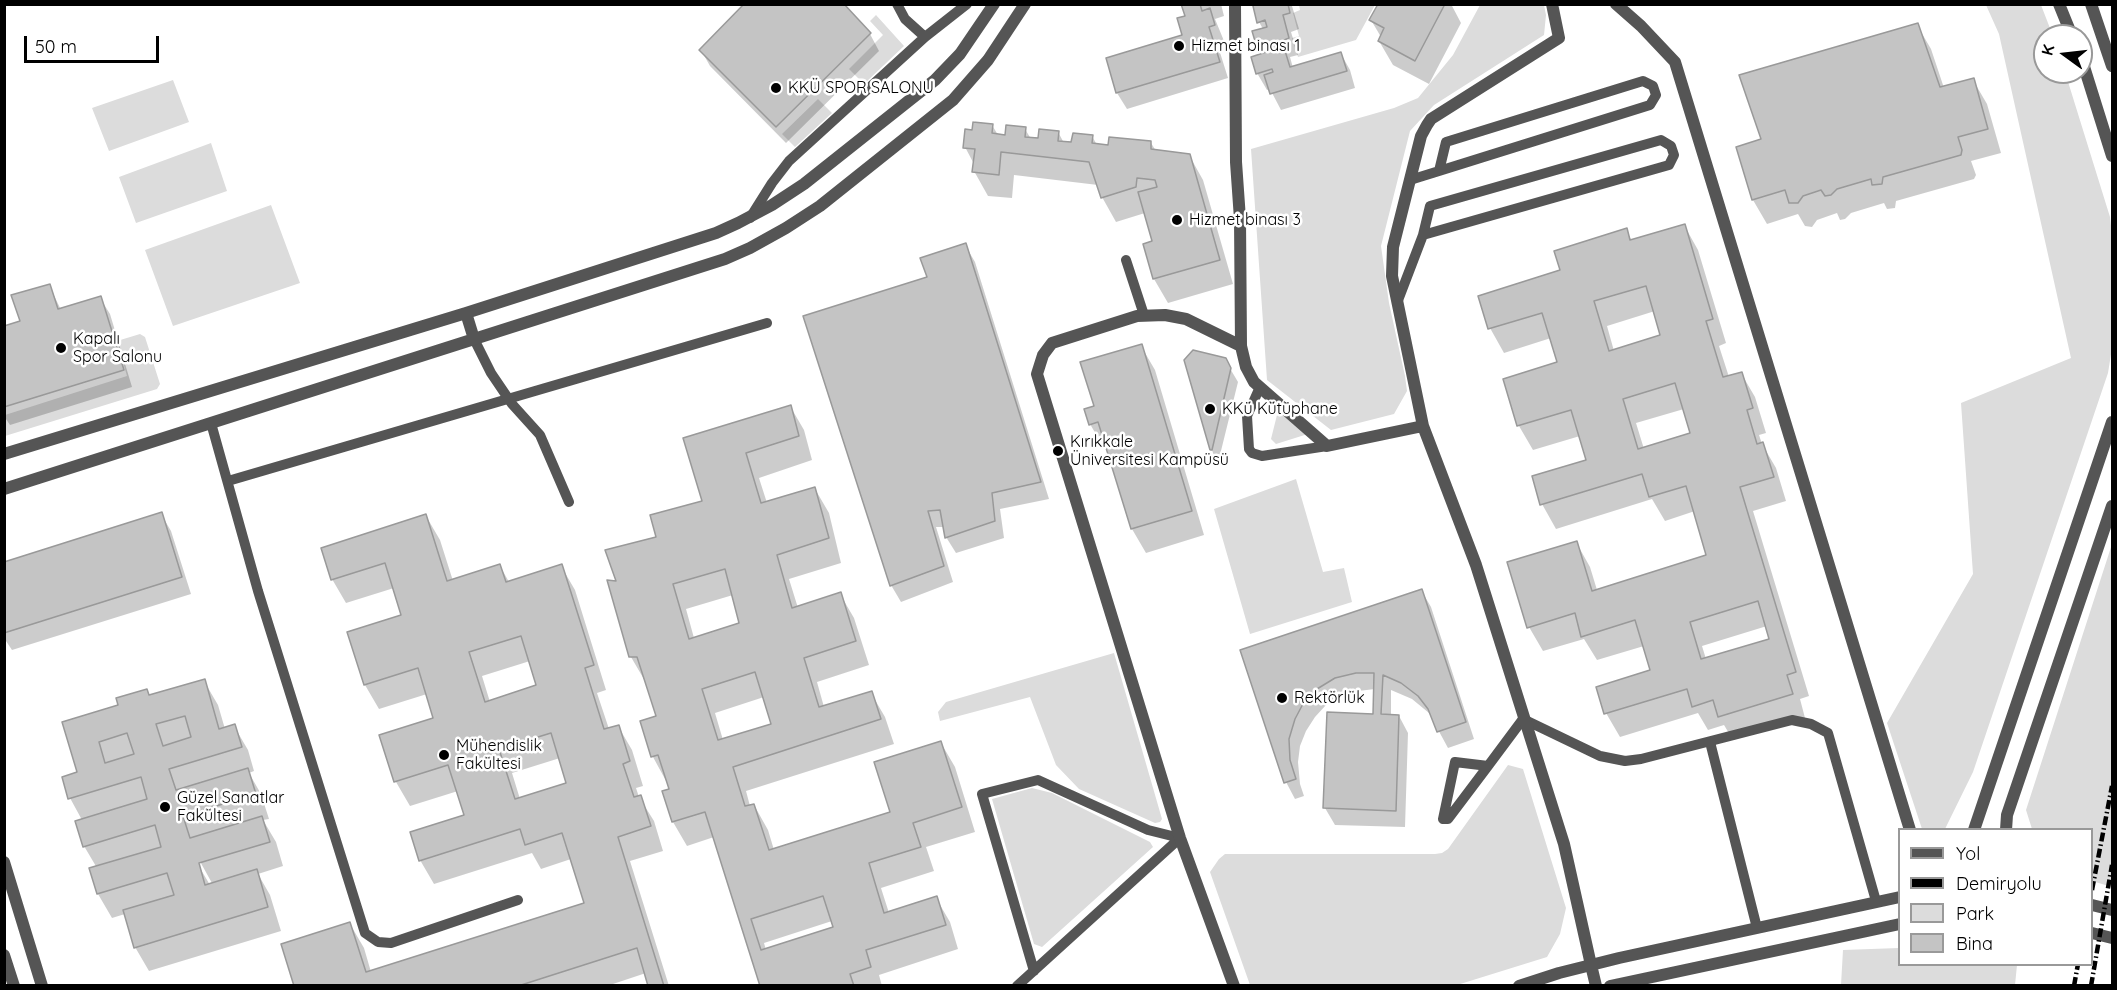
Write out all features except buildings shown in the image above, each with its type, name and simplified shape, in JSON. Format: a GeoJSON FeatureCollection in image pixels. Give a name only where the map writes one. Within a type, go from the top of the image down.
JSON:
{"type":"FeatureCollection","features":[{"type":"Feature","properties":{"kind":"street"},"geometry":{"type":"LineString","coordinates":[[4,454],[465,313],[716,233],[750,218],[814,176],[935,80],[960,54],[994,4]]}},
{"type":"Feature","properties":{"kind":"street"},"geometry":{"type":"LineString","coordinates":[[4,489],[725,259],[786,228],[831,198],[952,100],[997,49],[1025,4]]}},
{"type":"Feature","properties":{"kind":"street"},"geometry":{"type":"LineString","coordinates":[[1235,4],[1241,346],[1246,367],[1254,382],[1327,446],[1423,426]]}},
{"type":"Feature","properties":{"kind":"street"},"geometry":{"type":"LineString","coordinates":[[1552,4],[1559,38],[1431,119],[1421,136],[1392,260],[1392,281],[1423,426],[1476,565],[1564,844],[1596,986]]}},
{"type":"Feature","properties":{"kind":"street"},"geometry":{"type":"LineString","coordinates":[[1616,4],[1675,62],[1909,828]]}},
{"type":"Feature","properties":{"kind":"street"},"geometry":{"type":"LineString","coordinates":[[2059,4],[2067,24]]}},
{"type":"Feature","properties":{"kind":"street"},"geometry":{"type":"LineString","coordinates":[[2091,4],[2112,66]]}},
{"type":"Feature","properties":{"kind":"street"},"geometry":{"type":"LineString","coordinates":[[2089,84],[2112,156]]}},
{"type":"Feature","properties":{"kind":"street"},"geometry":{"type":"LineString","coordinates":[[465,313],[474,339]]}},
{"type":"Feature","properties":{"kind":"street"},"geometry":{"type":"LineString","coordinates":[[1234,986],[1180,838],[1037,379],[1041,359],[1052,343],[1144,315],[1172,316],[1192,321],[1241,346]]}},
{"type":"Feature","properties":{"kind":"street"},"geometry":{"type":"LineString","coordinates":[[1975,828],[2112,422]]}},
{"type":"Feature","properties":{"kind":"street"},"geometry":{"type":"LineString","coordinates":[[2006,828],[2007,815],[2112,506]]}},
{"type":"Feature","properties":{"kind":"street"},"geometry":{"type":"LineString","coordinates":[[1969,828],[1982,807]]}},
{"type":"Feature","properties":{"kind":"street"},"geometry":{"type":"LineString","coordinates":[[2007,815],[2012,828]]}},
{"type":"Feature","properties":{"kind":"street"},"geometry":{"type":"LineString","coordinates":[[4,862],[42,986]]}},
{"type":"Feature","properties":{"kind":"street"},"geometry":{"type":"LineString","coordinates":[[1519,986],[1591,965],[1898,897]]}},
{"type":"Feature","properties":{"kind":"street"},"geometry":{"type":"LineString","coordinates":[[2093,905],[2112,910]]}},
{"type":"Feature","properties":{"kind":"street"},"geometry":{"type":"LineString","coordinates":[[1610,986],[1898,924]]}},
{"type":"Feature","properties":{"kind":"street"},"geometry":{"type":"LineString","coordinates":[[2093,933],[2112,938]]}},
{"type":"Feature","properties":{"kind":"street"},"geometry":{"type":"LineString","coordinates":[[4,955],[14,986]]}},
{"type":"Feature","properties":{"kind":"lane"},"geometry":{"type":"LineString","coordinates":[[897,4],[905,19],[925,37]]}},
{"type":"Feature","properties":{"kind":"lane"},"geometry":{"type":"LineString","coordinates":[[750,218],[789,161],[925,37],[967,4]]}},
{"type":"Feature","properties":{"kind":"lane"},"geometry":{"type":"LineString","coordinates":[[1410,180],[1439,171],[1650,105],[1656,95],[1653,86],[1643,81],[1446,142],[1439,171]]}},
{"type":"Feature","properties":{"kind":"lane"},"geometry":{"type":"LineString","coordinates":[[1397,303],[1423,235],[1430,206],[1661,140],[1671,146],[1674,155],[1669,165],[1423,235]]}},
{"type":"Feature","properties":{"kind":"lane"},"geometry":{"type":"LineString","coordinates":[[1126,260],[1144,315]]}},
{"type":"Feature","properties":{"kind":"lane"},"geometry":{"type":"LineString","coordinates":[[228,482],[767,323]]}},
{"type":"Feature","properties":{"kind":"lane"},"geometry":{"type":"LineString","coordinates":[[474,339],[491,373],[509,399],[540,435],[568,502]]}},
{"type":"Feature","properties":{"kind":"lane"},"geometry":{"type":"LineString","coordinates":[[1260,387],[1247,416],[1249,449],[1252,453],[1262,456],[1327,446]]}},
{"type":"Feature","properties":{"kind":"lane"},"geometry":{"type":"LineString","coordinates":[[211,423],[265,614],[365,933],[378,942],[391,943],[518,900]]}},
{"type":"Feature","properties":{"kind":"lane"},"geometry":{"type":"LineString","coordinates":[[1488,766],[1455,762],[1443,819],[1448,819],[1488,766],[1523,719],[1600,756],[1615,760],[1636,760],[1792,720],[1810,724],[1828,733],[1876,902]]}},
{"type":"Feature","properties":{"kind":"lane"},"geometry":{"type":"LineString","coordinates":[[1710,742],[1756,928]]}},
{"type":"Feature","properties":{"kind":"lane"},"geometry":{"type":"LineString","coordinates":[[1034,971],[982,794],[1038,780],[1148,830],[1180,838]]}},
{"type":"Feature","properties":{"kind":"lane"},"geometry":{"type":"LineString","coordinates":[[1017,986],[1180,838]]}},
{"type":"Feature","properties":{"kind":"green space"},"geometry":{"type":"Polygon","coordinates":[[[1299,4],[1375,5],[1356,40],[1298,57],[1292,38],[1299,36],[1293,13],[1300,10],[1299,4]]]}},
{"type":"Feature","properties":{"kind":"green space"},"geometry":{"type":"Polygon","coordinates":[[[1480,5],[1544,5],[1546,15],[1544,35],[1434,105],[1410,131],[1381,246],[1389,303],[1407,391],[1394,414],[1331,430],[1267,380],[1251,149],[1394,108],[1418,98],[1453,55],[1480,5]]]}},
{"type":"Feature","properties":{"kind":"green space"},"geometry":{"type":"Polygon","coordinates":[[[1986,5],[2041,5],[2048,24],[2033,24],[2033,84],[2069,84],[2110,217],[2112,348],[2108,373],[1973,772],[1945,828],[1922,828],[1887,723],[1973,574],[1961,403],[2071,358],[1999,34],[1986,5]]]}},
{"type":"Feature","properties":{"kind":"green space"},"geometry":{"type":"Polygon","coordinates":[[[876,15],[904,46],[864,84],[849,69],[883,35],[870,21],[876,15]]]}},
{"type":"Feature","properties":{"kind":"green space"},"geometry":{"type":"Polygon","coordinates":[[[173,80],[189,122],[109,151],[92,108],[173,80]]]}},
{"type":"Feature","properties":{"kind":"green space"},"geometry":{"type":"Polygon","coordinates":[[[818,99],[832,113],[795,147],[782,134],[818,99]]]}},
{"type":"Feature","properties":{"kind":"green space"},"geometry":{"type":"Polygon","coordinates":[[[211,143],[227,191],[136,223],[119,177],[211,143]]]}},
{"type":"Feature","properties":{"kind":"green space"},"geometry":{"type":"Polygon","coordinates":[[[271,205],[300,283],[173,326],[145,250],[271,205]]]}},
{"type":"Feature","properties":{"kind":"green space"},"geometry":{"type":"Polygon","coordinates":[[[140,334],[145,337],[160,384],[157,389],[5,436],[5,415],[127,376],[117,341],[140,334]]]}},
{"type":"Feature","properties":{"kind":"green space"},"geometry":{"type":"Polygon","coordinates":[[[1282,414],[1311,433],[1276,444],[1271,439],[1277,415],[1282,414]]]}},
{"type":"Feature","properties":{"kind":"green space"},"geometry":{"type":"Polygon","coordinates":[[[1296,479],[1323,572],[1344,568],[1352,602],[1250,634],[1214,509],[1296,479]]]}},
{"type":"Feature","properties":{"kind":"green space"},"geometry":{"type":"Polygon","coordinates":[[[2112,544],[2112,887],[2093,881],[2093,828],[2032,828],[2026,810],[2112,544]]]}},
{"type":"Feature","properties":{"kind":"green space"},"geometry":{"type":"Polygon","coordinates":[[[1114,653],[1162,819],[1160,822],[1155,823],[1079,789],[1056,765],[1030,697],[940,721],[938,712],[946,702],[1114,653]]]}},
{"type":"Feature","properties":{"kind":"green space"},"geometry":{"type":"Polygon","coordinates":[[[1508,765],[1523,769],[1566,908],[1560,934],[1547,957],[1457,985],[1250,985],[1210,872],[1219,859],[1225,854],[1442,853],[1448,849],[1508,765]]]}},
{"type":"Feature","properties":{"kind":"green space"},"geometry":{"type":"Polygon","coordinates":[[[1032,788],[1052,793],[1150,842],[1153,847],[1042,947],[1034,944],[992,799],[1032,788]]]}},
{"type":"Feature","properties":{"kind":"green space"},"geometry":{"type":"Polygon","coordinates":[[[1898,948],[1898,966],[2017,966],[2015,985],[1841,985],[1843,950],[1898,948]]]}},
{"type":"Feature","properties":{"kind":"railway"},"geometry":{"type":"LineString","coordinates":[[2093,885],[2112,786]]}},
{"type":"Feature","properties":{"kind":"railway"},"geometry":{"type":"LineString","coordinates":[[2091,986],[2112,865]]}},
{"type":"Feature","properties":{"kind":"railway"},"geometry":{"type":"LineString","coordinates":[[2074,986],[2078,966]]}},
{"type":"Feature","properties":{"kind":"place","name":"Hizmet binası 1"},"geometry":{"type":"Point","coordinates":[1179,46]}},
{"type":"Feature","properties":{"kind":"place","name":"KKÜ SPOR SALONU"},"geometry":{"type":"Point","coordinates":[776,88]}},
{"type":"Feature","properties":{"kind":"place","name":"Hizmet binası 3"},"geometry":{"type":"Point","coordinates":[1177,220]}},
{"type":"Feature","properties":{"kind":"place","name":"Kapalı Spor Salonu"},"geometry":{"type":"Point","coordinates":[61,348]}},
{"type":"Feature","properties":{"kind":"place","name":"KKü Kütüphane"},"geometry":{"type":"Point","coordinates":[1210,409]}},
{"type":"Feature","properties":{"kind":"place","name":"Kırıkkale Üniversitesi Kampüsü"},"geometry":{"type":"Point","coordinates":[1058,451]}},
{"type":"Feature","properties":{"kind":"place","name":"Rektörlük"},"geometry":{"type":"Point","coordinates":[1282,698]}},
{"type":"Feature","properties":{"kind":"place","name":"Mühendislik Fakültesi"},"geometry":{"type":"Point","coordinates":[444,755]}},
{"type":"Feature","properties":{"kind":"place","name":"Güzel Sanatlar Fakültesi"},"geometry":{"type":"Point","coordinates":[165,807]}}]}
